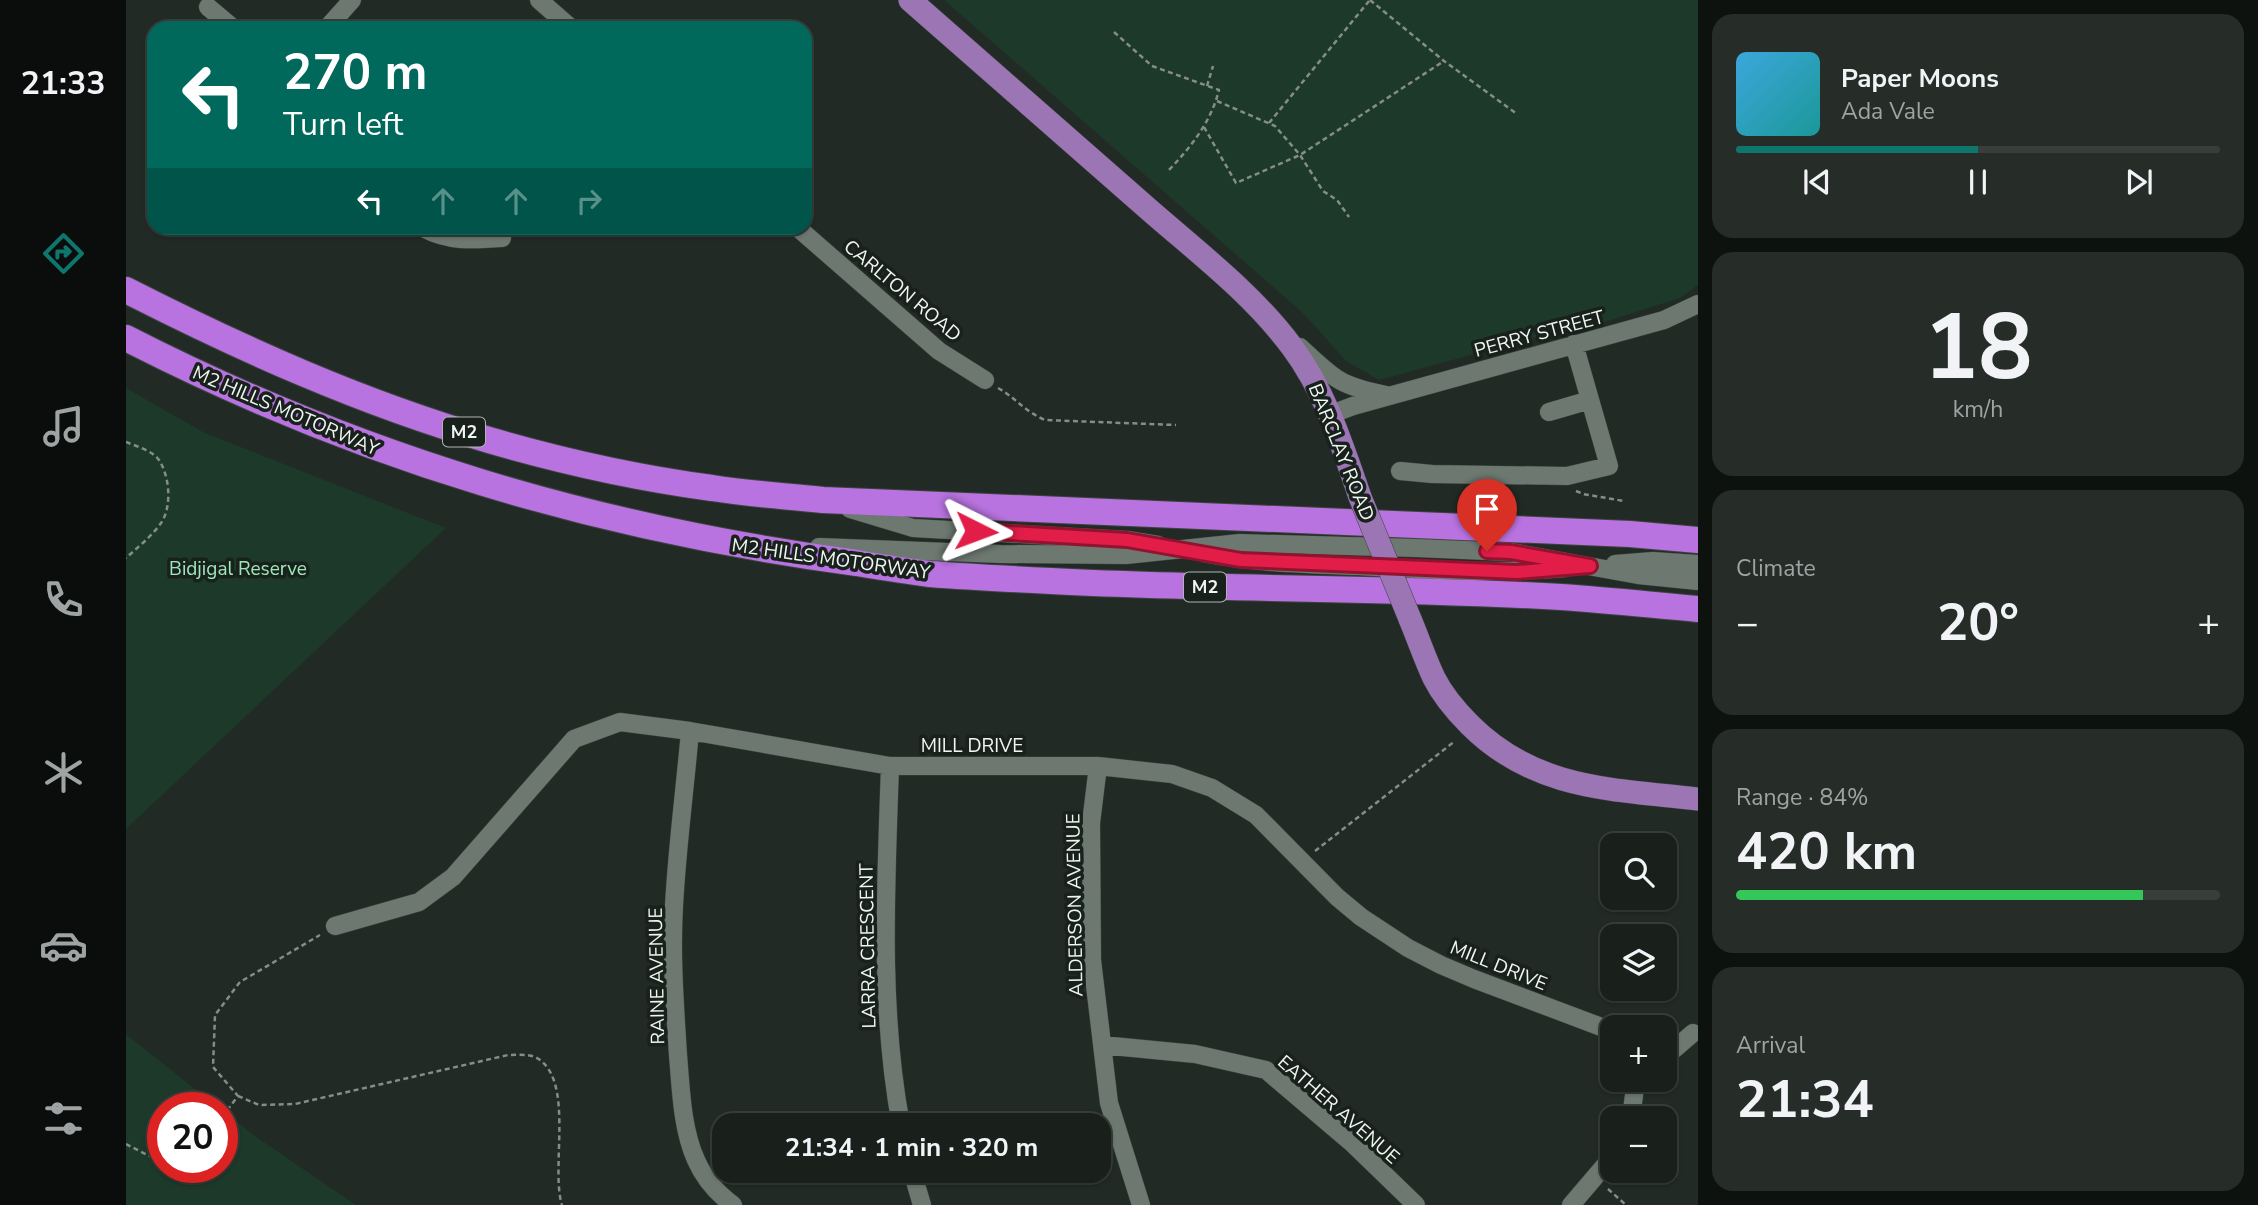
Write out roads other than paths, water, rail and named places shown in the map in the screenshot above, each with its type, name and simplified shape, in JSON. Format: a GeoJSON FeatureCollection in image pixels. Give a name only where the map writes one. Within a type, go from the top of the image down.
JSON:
{"type":"FeatureCollection","features":[{"type":"Feature","properties":{"kind":"highway","name":"M2 HILLS MOTORWAY"},"geometry":{"type":"LineString","coordinates":[[126,290],[276,363],[354,395],[478,437],[546,455],[712,488],[823,500],[1603,533],[1698,540]]}},
{"type":"Feature","properties":{"kind":"highway","name":"M2 HILLS MOTORWAY"},"geometry":{"type":"LineString","coordinates":[[126,338],[288,414],[480,484],[572,509],[796,556],[929,573],[1189,587],[1563,597],[1698,609]]}},
{"type":"Feature","properties":{"kind":"main road","name":"BARCLAY ROAD"},"geometry":{"type":"LineString","coordinates":[[910,0],[1272,321],[1307,370],[1329,415],[1434,678],[1451,703],[1476,730],[1513,759],[1533,770],[1578,784],[1698,799]]}},
{"type":"Feature","properties":{"kind":"street"},"geometry":{"type":"LineString","coordinates":[[333,21],[352,0]]}},
{"type":"Feature","properties":{"kind":"street"},"geometry":{"type":"LineString","coordinates":[[539,0],[563,21]]}},
{"type":"Feature","properties":{"kind":"street"},"geometry":{"type":"LineString","coordinates":[[208,7],[225,21]]}},
{"type":"Feature","properties":{"kind":"street"},"geometry":{"type":"LineString","coordinates":[[440,235],[466,241],[502,238]]}},
{"type":"Feature","properties":{"kind":"street","name":"CARLTON ROAD"},"geometry":{"type":"LineString","coordinates":[[806,235],[939,351],[985,380]]}},
{"type":"Feature","properties":{"kind":"street","name":"PERRY STREET"},"geometry":{"type":"LineString","coordinates":[[1329,415],[1353,406],[1664,320],[1698,304]]}},
{"type":"Feature","properties":{"kind":"street","name":"PERRY STREET"},"geometry":{"type":"LineString","coordinates":[[1272,321],[1335,379],[1358,389],[1389,396]]}},
{"type":"Feature","properties":{"kind":"street"},"geometry":{"type":"LineString","coordinates":[[1400,471],[1433,474],[1567,475],[1609,466],[1574,344]]}},
{"type":"Feature","properties":{"kind":"street"},"geometry":{"type":"LineString","coordinates":[[1549,412],[1590,400]]}},
{"type":"Feature","properties":{"kind":"street","name":"M2"},"geometry":{"type":"LineString","coordinates":[[823,500],[913,528],[1127,540],[1241,560],[1517,572],[1653,561],[1698,564]]}},
{"type":"Feature","properties":{"kind":"street","name":"M2"},"geometry":{"type":"LineString","coordinates":[[715,541],[1000,554],[1126,555],[1183,550]]}},
{"type":"Feature","properties":{"kind":"street","name":"M2"},"geometry":{"type":"LineString","coordinates":[[1590,566],[1638,575],[1698,581]]}},
{"type":"Feature","properties":{"kind":"street","name":"MILL DRIVE"},"geometry":{"type":"LineString","coordinates":[[335,926],[419,902],[453,877],[574,739],[620,722],[690,731],[890,766],[1098,766],[1172,774],[1212,788],[1256,815],[1287,844],[1316,877],[1360,917],[1408,948],[1463,974],[1600,1026]]}},
{"type":"Feature","properties":{"kind":"street","name":"RAINE AVENUE"},"geometry":{"type":"LineString","coordinates":[[690,731],[674,906],[673,989],[681,1088],[686,1127],[696,1159],[713,1187],[733,1205]]}},
{"type":"Feature","properties":{"kind":"street","name":"LARRA CRESCENT"},"geometry":{"type":"LineString","coordinates":[[890,766],[886,887],[887,1002],[888,1032],[899,1113]]}},
{"type":"Feature","properties":{"kind":"street","name":"ALDERSON AVENUE"},"geometry":{"type":"LineString","coordinates":[[1098,766],[1091,823],[1092,960],[1109,1103],[1141,1205]]}},
{"type":"Feature","properties":{"kind":"street"},"geometry":{"type":"LineString","coordinates":[[1677,1035],[1695,1032]]}},
{"type":"Feature","properties":{"kind":"street"},"geometry":{"type":"LineString","coordinates":[[1677,1047],[1695,1032]]}},
{"type":"Feature","properties":{"kind":"street","name":"EATHER AVENUE"},"geometry":{"type":"LineString","coordinates":[[1102,1045],[1195,1055],[1266,1070],[1353,1144],[1416,1205]]}},
{"type":"Feature","properties":{"kind":"street"},"geometry":{"type":"LineString","coordinates":[[1571,1205],[1600,1171]]}},
{"type":"Feature","properties":{"kind":"street"},"geometry":{"type":"LineString","coordinates":[[916,1183],[922,1205]]}},
{"type":"Feature","properties":{"kind":"park label","name":"Bidjigal Reserve"},"geometry":{"type":"Point","coordinates":[238,568]}}]}
